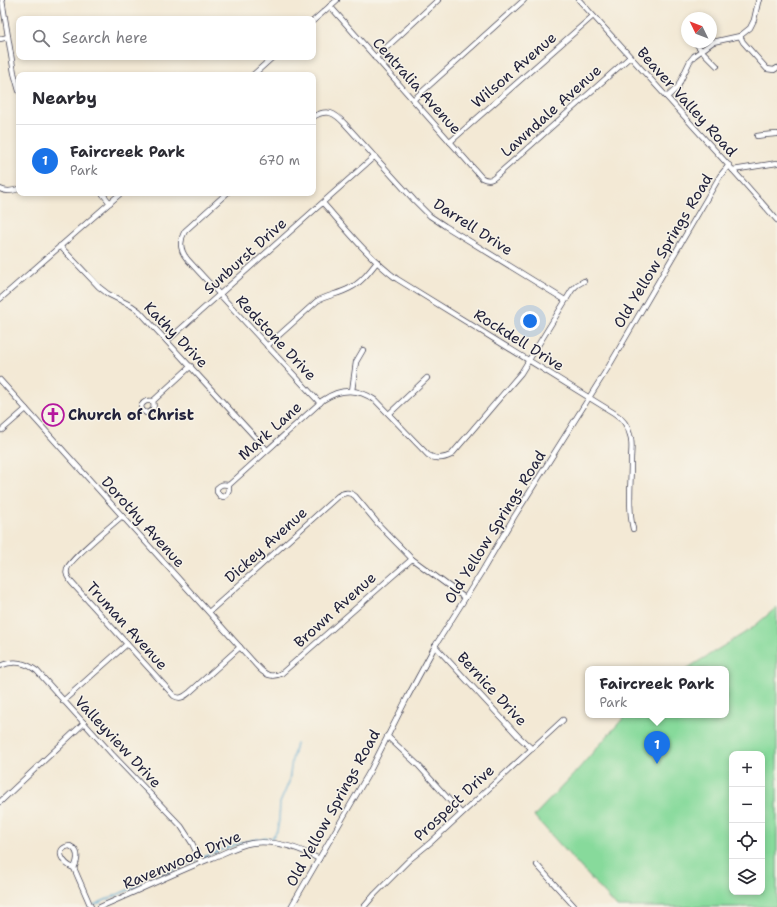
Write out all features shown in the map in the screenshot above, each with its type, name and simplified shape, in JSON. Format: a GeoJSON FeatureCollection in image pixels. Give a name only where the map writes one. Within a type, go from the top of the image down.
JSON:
{"type":"FeatureCollection","features":[{"type":"Feature","properties":{"kind":"street"},"geometry":{"type":"LineString","coordinates":[[2,0],[16,81]]}},
{"type":"Feature","properties":{"kind":"street"},"geometry":{"type":"LineString","coordinates":[[316,18],[337,0]]}},
{"type":"Feature","properties":{"kind":"street"},"geometry":{"type":"LineString","coordinates":[[375,58],[438,0]]}},
{"type":"Feature","properties":{"kind":"street"},"geometry":{"type":"LineString","coordinates":[[412,100],[524,0]]}},
{"type":"Feature","properties":{"kind":"street","name":"Beaver Valley Road"},"geometry":{"type":"LineString","coordinates":[[579,0],[777,220]]}},
{"type":"Feature","properties":{"kind":"street"},"geometry":{"type":"LineString","coordinates":[[667,97],[673,92],[680,82],[692,58],[701,50],[713,42],[740,36],[750,28],[754,20],[759,0]]}},
{"type":"Feature","properties":{"kind":"street","name":"Centralia Avenue"},"geometry":{"type":"LineString","coordinates":[[330,6],[482,178],[487,180]]}},
{"type":"Feature","properties":{"kind":"street","name":"Wilson Avenue"},"geometry":{"type":"LineString","coordinates":[[450,142],[593,16]]}},
{"type":"Feature","properties":{"kind":"street"},"geometry":{"type":"LineString","coordinates":[[740,36],[743,42],[767,69],[774,70],[777,68]]}},
{"type":"Feature","properties":{"kind":"street"},"geometry":{"type":"LineString","coordinates":[[0,39],[8,37]]}},
{"type":"Feature","properties":{"kind":"street"},"geometry":{"type":"LineString","coordinates":[[701,50],[717,66]]}},
{"type":"Feature","properties":{"kind":"street","name":"Lawndale Avenue"},"geometry":{"type":"LineString","coordinates":[[487,180],[495,178],[630,57]]}},
{"type":"Feature","properties":{"kind":"street"},"geometry":{"type":"LineString","coordinates":[[256,72],[270,60]]}},
{"type":"Feature","properties":{"kind":"street","name":"Darrell Drive"},"geometry":{"type":"LineString","coordinates":[[316,115],[327,112],[338,116],[414,200],[433,218],[565,300]]}},
{"type":"Feature","properties":{"kind":"street"},"geometry":{"type":"LineString","coordinates":[[757,136],[777,134]]}},
{"type":"Feature","properties":{"kind":"street","name":"Sunburst Drive"},"geometry":{"type":"LineString","coordinates":[[167,341],[375,156]]}},
{"type":"Feature","properties":{"kind":"street"},"geometry":{"type":"LineString","coordinates":[[733,170],[777,163]]}},
{"type":"Feature","properties":{"kind":"street","name":"Old Yellow Springs Road"},"geometry":{"type":"LineString","coordinates":[[291,907],[366,777],[435,646],[589,398],[720,176],[729,165]]}},
{"type":"Feature","properties":{"kind":"street"},"geometry":{"type":"LineString","coordinates":[[0,189],[5,191],[16,190]]}},
{"type":"Feature","properties":{"kind":"street"},"geometry":{"type":"LineString","coordinates":[[105,196],[110,202]]}},
{"type":"Feature","properties":{"kind":"street"},"geometry":{"type":"LineString","coordinates":[[0,299],[117,196]]}},
{"type":"Feature","properties":{"kind":"street","name":"Redstone Drive"},"geometry":{"type":"LineString","coordinates":[[225,196],[185,231],[182,236],[182,251],[188,260],[320,403]]}},
{"type":"Feature","properties":{"kind":"street","name":"Rockdell Drive"},"geometry":{"type":"LineString","coordinates":[[323,203],[388,272],[618,415],[630,433],[631,440],[630,505],[633,529]]}},
{"type":"Feature","properties":{"kind":"street","name":"Kathy Drive"},"geometry":{"type":"LineString","coordinates":[[60,246],[99,287],[108,294],[139,311],[267,450]]}},
{"type":"Feature","properties":{"kind":"street"},"geometry":{"type":"LineString","coordinates":[[268,346],[317,301],[354,286],[362,280],[377,262]]}},
{"type":"Feature","properties":{"kind":"street"},"geometry":{"type":"LineString","coordinates":[[363,350],[356,362],[352,391],[370,397],[380,404],[425,453],[438,459],[447,457],[454,452],[521,373],[565,300],[574,288],[584,281]]}},
{"type":"Feature","properties":{"kind":"street"},"geometry":{"type":"LineString","coordinates":[[153,401],[190,366]]}},
{"type":"Feature","properties":{"kind":"street"},"geometry":{"type":"LineString","coordinates":[[389,414],[427,378]]}},
{"type":"Feature","properties":{"kind":"street","name":"Dorothy Avenue"},"geometry":{"type":"LineString","coordinates":[[0,380],[262,672],[271,676]]}},
{"type":"Feature","properties":{"kind":"street","name":"Mark Lane"},"geometry":{"type":"LineString","coordinates":[[229,485],[327,397],[343,391],[352,391]]}},
{"type":"Feature","properties":{"kind":"street"},"geometry":{"type":"LineString","coordinates":[[2,430],[26,409]]}},
{"type":"Feature","properties":{"kind":"street","name":"Dickey Avenue"},"geometry":{"type":"LineString","coordinates":[[209,612],[342,494],[350,493],[355,496],[379,525],[412,559]]}},
{"type":"Feature","properties":{"kind":"street","name":"Truman Avenue"},"geometry":{"type":"LineString","coordinates":[[122,516],[68,565],[67,569],[68,577],[127,644],[174,696],[180,698],[186,695],[240,647]]}},
{"type":"Feature","properties":{"kind":"street"},"geometry":{"type":"LineString","coordinates":[[412,559],[465,598]]}},
{"type":"Feature","properties":{"kind":"street","name":"Brown Avenue"},"geometry":{"type":"LineString","coordinates":[[271,676],[276,676],[282,673],[412,559]]}},
{"type":"Feature","properties":{"kind":"street"},"geometry":{"type":"LineString","coordinates":[[64,701],[82,683],[127,644]]}},
{"type":"Feature","properties":{"kind":"street","name":"Bernice Drive"},"geometry":{"type":"LineString","coordinates":[[435,646],[519,737],[532,748]]}},
{"type":"Feature","properties":{"kind":"street","name":"Valleyview Drive"},"geometry":{"type":"LineString","coordinates":[[0,666],[13,662],[21,663],[36,671],[143,788],[181,826],[192,843],[201,862]]}},
{"type":"Feature","properties":{"kind":"street","name":"Prospect Drive"},"geometry":{"type":"LineString","coordinates":[[364,907],[409,860],[563,720]]}},
{"type":"Feature","properties":{"kind":"street"},"geometry":{"type":"LineString","coordinates":[[0,802],[84,723]]}},
{"type":"Feature","properties":{"kind":"street"},"geometry":{"type":"LineString","coordinates":[[387,736],[418,764],[461,813]]}},
{"type":"Feature","properties":{"kind":"street","name":"Ravenwood Drive"},"geometry":{"type":"LineString","coordinates":[[100,907],[201,862],[243,846],[257,843],[274,843],[301,850],[319,859]]}},
{"type":"Feature","properties":{"kind":"street"},"geometry":{"type":"LineString","coordinates":[[74,868],[78,857],[77,852],[70,846],[61,852],[62,858],[67,865],[74,868],[91,907]]}},
{"type":"Feature","properties":{"kind":"street"},"geometry":{"type":"LineString","coordinates":[[537,865],[575,907]]}},
{"type":"Feature","properties":{"kind":"green space"},"geometry":{"type":"Polygon","coordinates":[[[777,607],[777,907],[617,907],[534,816],[623,718],[729,718],[729,666],[691,666],[751,629],[777,607]]]}},
{"type":"Feature","properties":{"kind":"waterway"},"geometry":{"type":"LineString","coordinates":[[203,857],[245,842],[263,838],[272,838],[277,831],[280,803],[289,782],[296,744]]}},
{"type":"Feature","properties":{"kind":"waterway"},"geometry":{"type":"LineString","coordinates":[[94,905],[196,860]]}},
{"type":"Feature","properties":{"kind":"place","name":"Church of Christ"},"geometry":{"type":"Point","coordinates":[53,415]}},
{"type":"Feature","properties":{"kind":"place","name":"Faircreek Park"},"geometry":{"type":"Point","coordinates":[657,764]}}]}
